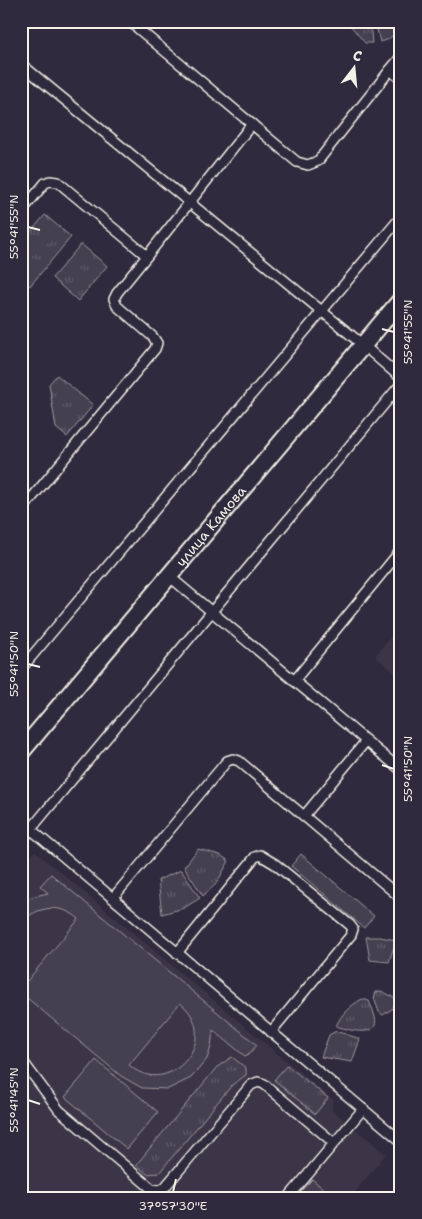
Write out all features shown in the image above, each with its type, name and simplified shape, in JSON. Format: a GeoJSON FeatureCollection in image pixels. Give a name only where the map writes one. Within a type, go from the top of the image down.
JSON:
{"type":"FeatureCollection","features":[{"type":"Feature","properties":{"kind":"street","name":"улица Камова"},"geometry":{"type":"LineString","coordinates":[[21,752],[401,300]]}},
{"type":"Feature","properties":{"kind":"lane"},"geometry":{"type":"LineString","coordinates":[[129,21],[296,162],[308,165],[318,161],[401,57]]}},
{"type":"Feature","properties":{"kind":"lane"},"geometry":{"type":"LineString","coordinates":[[21,64],[363,344],[401,378]]}},
{"type":"Feature","properties":{"kind":"lane"},"geometry":{"type":"LineString","coordinates":[[390,70],[401,79]]}},
{"type":"Feature","properties":{"kind":"lane"},"geometry":{"type":"LineString","coordinates":[[21,511],[155,350],[157,342],[154,337],[117,306],[114,299],[252,124]]}},
{"type":"Feature","properties":{"kind":"lane"},"geometry":{"type":"LineString","coordinates":[[21,212],[45,184],[50,181],[58,182],[147,256]]}},
{"type":"Feature","properties":{"kind":"lane"},"geometry":{"type":"LineString","coordinates":[[21,669],[401,217]]}},
{"type":"Feature","properties":{"kind":"lane"},"geometry":{"type":"LineString","coordinates":[[21,841],[401,384]]}},
{"type":"Feature","properties":{"kind":"lane"},"geometry":{"type":"LineString","coordinates":[[294,681],[401,550]]}},
{"type":"Feature","properties":{"kind":"lane"},"geometry":{"type":"LineString","coordinates":[[170,576],[401,770]]}},
{"type":"Feature","properties":{"kind":"lane"},"geometry":{"type":"LineString","coordinates":[[304,816],[366,741]]}},
{"type":"Feature","properties":{"kind":"lane"},"geometry":{"type":"LineString","coordinates":[[113,898],[227,761],[239,761],[401,898]]}},
{"type":"Feature","properties":{"kind":"lane"},"geometry":{"type":"LineString","coordinates":[[21,821],[401,1141]]}},
{"type":"Feature","properties":{"kind":"lane"},"geometry":{"type":"LineString","coordinates":[[177,953],[255,857],[260,855],[350,925],[353,929],[351,935],[271,1032]]}},
{"type":"Feature","properties":{"kind":"lane"},"geometry":{"type":"LineString","coordinates":[[21,1059],[59,1110],[152,1189],[160,1190],[165,1188],[251,1085],[258,1082],[264,1084],[334,1143]]}},
{"type":"Feature","properties":{"kind":"lane"},"geometry":{"type":"LineString","coordinates":[[288,1198],[363,1109]]}},
{"type":"Feature","properties":{"kind":"shaded area"},"geometry":{"type":"Polygon","coordinates":[[[401,625],[401,678],[375,656],[401,625]]]}},
{"type":"Feature","properties":{"kind":"shaded area"},"geometry":{"type":"Polygon","coordinates":[[[35,851],[333,1100],[332,1110],[386,1154],[350,1198],[21,1198],[21,867],[35,851]]]}},
{"type":"Feature","properties":{"kind":"green space"},"geometry":{"type":"Polygon","coordinates":[[[339,21],[370,21],[372,43],[365,43],[350,25],[339,21]]]}},
{"type":"Feature","properties":{"kind":"green space"},"geometry":{"type":"Polygon","coordinates":[[[375,21],[401,21],[401,29],[387,40],[380,42],[375,21]]]}},
{"type":"Feature","properties":{"kind":"green space"},"geometry":{"type":"Polygon","coordinates":[[[45,215],[71,237],[30,286],[24,280],[21,243],[45,215]]]}},
{"type":"Feature","properties":{"kind":"green space"},"geometry":{"type":"Polygon","coordinates":[[[81,244],[107,266],[78,301],[52,278],[81,244]]]}},
{"type":"Feature","properties":{"kind":"green space"},"geometry":{"type":"Polygon","coordinates":[[[57,375],[93,405],[67,437],[56,428],[49,384],[57,375]]]}},
{"type":"Feature","properties":{"kind":"green space"},"geometry":{"type":"Polygon","coordinates":[[[198,849],[220,855],[229,861],[216,884],[203,896],[184,867],[198,849]]]}},
{"type":"Feature","properties":{"kind":"green space"},"geometry":{"type":"Polygon","coordinates":[[[301,854],[374,916],[364,928],[291,866],[301,854]]]}},
{"type":"Feature","properties":{"kind":"green space"},"geometry":{"type":"Polygon","coordinates":[[[181,870],[200,898],[184,908],[162,914],[158,880],[181,870]]]}},
{"type":"Feature","properties":{"kind":"green space"},"geometry":{"type":"Polygon","coordinates":[[[51,874],[257,1045],[246,1057],[213,1030],[207,1059],[191,1078],[168,1089],[142,1088],[121,1076],[21,993],[21,975],[27,981],[79,919],[65,910],[50,908],[35,913],[21,922],[21,903],[31,897],[48,893],[40,886],[51,874]],[[180,1003],[129,1065],[144,1074],[160,1075],[174,1070],[186,1060],[194,1047],[196,1032],[192,1017],[180,1003]]]}},
{"type":"Feature","properties":{"kind":"green space"},"geometry":{"type":"Polygon","coordinates":[[[366,937],[396,940],[389,962],[370,960],[366,937]]]}},
{"type":"Feature","properties":{"kind":"green space"},"geometry":{"type":"Polygon","coordinates":[[[381,991],[400,1000],[398,1005],[383,1015],[379,1012],[374,998],[376,992],[381,991]]]}},
{"type":"Feature","properties":{"kind":"green space"},"geometry":{"type":"Polygon","coordinates":[[[362,999],[369,1001],[373,1011],[375,1024],[373,1029],[361,1031],[336,1026],[347,1010],[362,999]]]}},
{"type":"Feature","properties":{"kind":"green space"},"geometry":{"type":"Polygon","coordinates":[[[336,1031],[360,1039],[352,1062],[321,1057],[329,1035],[336,1031]]]}},
{"type":"Feature","properties":{"kind":"green space"},"geometry":{"type":"Polygon","coordinates":[[[232,1057],[246,1068],[246,1075],[232,1085],[159,1173],[147,1174],[136,1165],[217,1067],[232,1057]]]}},
{"type":"Feature","properties":{"kind":"green space"},"geometry":{"type":"Polygon","coordinates":[[[96,1060],[158,1112],[127,1149],[65,1097],[96,1060]]]}},
{"type":"Feature","properties":{"kind":"green space"},"geometry":{"type":"Polygon","coordinates":[[[287,1065],[328,1098],[315,1114],[274,1080],[287,1065]]]}},
{"type":"Feature","properties":{"kind":"green space"},"geometry":{"type":"Polygon","coordinates":[[[312,1179],[334,1198],[296,1198],[312,1179]]]}}]}
